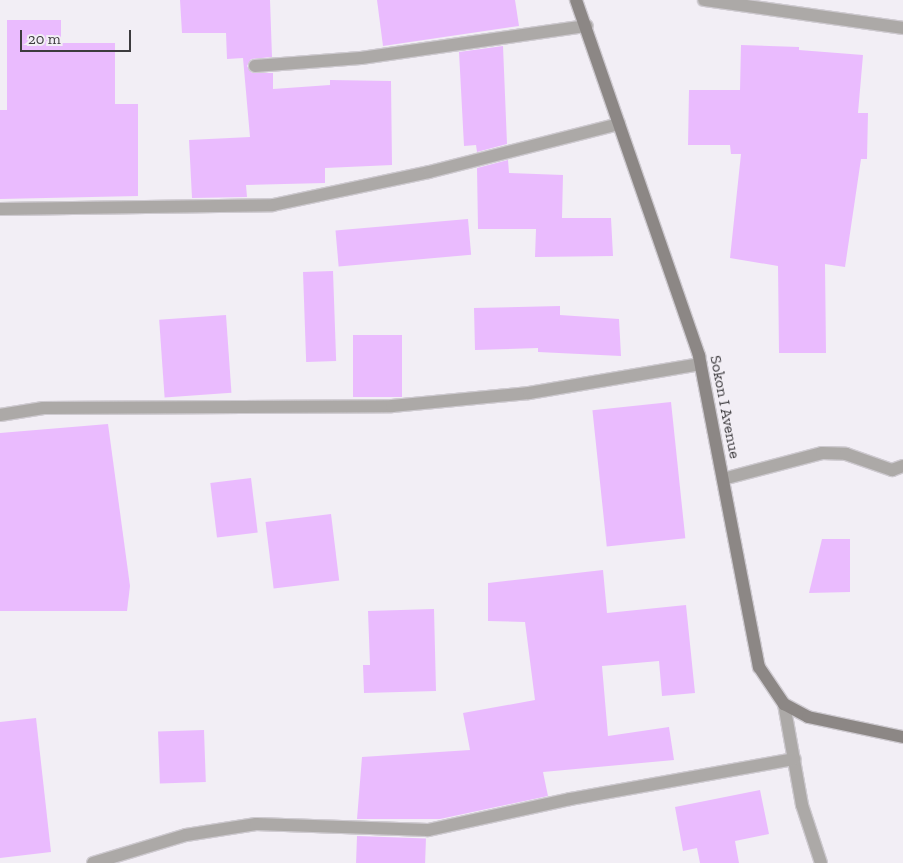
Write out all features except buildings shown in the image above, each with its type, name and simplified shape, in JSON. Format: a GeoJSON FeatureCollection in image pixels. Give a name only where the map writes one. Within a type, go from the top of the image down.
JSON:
{"type":"FeatureCollection","features":[{"type":"Feature","properties":{"kind":"street","name":"Sokon I Avenue"},"geometry":{"type":"LineString","coordinates":[[576,0],[587,26],[701,364],[759,667],[784,704]]}},
{"type":"Feature","properties":{"kind":"street"},"geometry":{"type":"LineString","coordinates":[[704,0],[903,28]]}},
{"type":"Feature","properties":{"kind":"street"},"geometry":{"type":"LineString","coordinates":[[254,66],[361,58],[587,26]]}},
{"type":"Feature","properties":{"kind":"street"},"geometry":{"type":"LineString","coordinates":[[0,209],[273,205],[429,172],[619,124]]}},
{"type":"Feature","properties":{"kind":"street"},"geometry":{"type":"LineString","coordinates":[[0,415],[63,408],[392,406],[529,393],[701,364]]}},
{"type":"Feature","properties":{"kind":"street"},"geometry":{"type":"LineString","coordinates":[[723,479],[822,453],[846,454],[892,470],[903,466]]}},
{"type":"Feature","properties":{"kind":"street"},"geometry":{"type":"LineString","coordinates":[[784,704],[824,721],[903,737]]}},
{"type":"Feature","properties":{"kind":"street"},"geometry":{"type":"LineString","coordinates":[[784,704],[802,805],[820,863]]}},
{"type":"Feature","properties":{"kind":"street"},"geometry":{"type":"LineString","coordinates":[[93,863],[186,835],[256,824],[428,830],[570,799],[794,759]]}}]}
